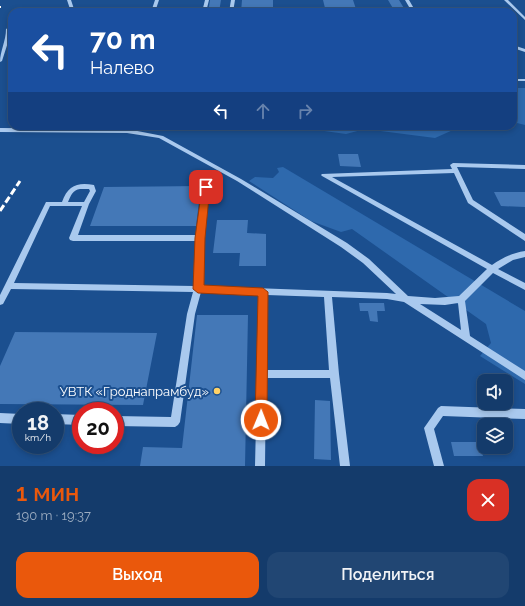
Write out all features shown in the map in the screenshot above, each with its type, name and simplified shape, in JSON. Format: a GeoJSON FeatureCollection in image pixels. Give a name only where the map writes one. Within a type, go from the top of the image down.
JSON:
{"type":"FeatureCollection","features":[{"type":"Feature","properties":{"kind":"lane"},"geometry":{"type":"LineString","coordinates":[[506,0],[514,8]]}},
{"type":"Feature","properties":{"kind":"lane"},"geometry":{"type":"LineString","coordinates":[[517,11],[525,18]]}},
{"type":"Feature","properties":{"kind":"lane"},"geometry":{"type":"LineString","coordinates":[[0,61],[8,36],[8,29]]}},
{"type":"Feature","properties":{"kind":"lane"},"geometry":{"type":"LineString","coordinates":[[118,130],[147,133],[167,140],[239,180],[344,245],[366,261],[406,299],[525,376]]}},
{"type":"Feature","properties":{"kind":"lane"},"geometry":{"type":"LineString","coordinates":[[525,167],[453,165],[470,201],[525,238]]}},
{"type":"Feature","properties":{"kind":"lane"},"geometry":{"type":"LineString","coordinates":[[456,171],[324,175],[525,287]]}},
{"type":"Feature","properties":{"kind":"lane"},"geometry":{"type":"LineString","coordinates":[[64,204],[68,192],[73,188],[79,186],[92,187],[93,191],[86,204],[73,238],[200,238]]}},
{"type":"Feature","properties":{"kind":"lane"},"geometry":{"type":"LineString","coordinates":[[124,421],[175,422],[191,314],[198,289],[200,238],[206,187]]}},
{"type":"Feature","properties":{"kind":"lane"},"geometry":{"type":"LineString","coordinates":[[0,302],[48,204],[86,204]]}},
{"type":"Feature","properties":{"kind":"lane"},"geometry":{"type":"LineString","coordinates":[[9,286],[198,289],[387,296],[406,299],[444,301],[461,299],[493,269],[516,254],[525,254]]}},
{"type":"Feature","properties":{"kind":"lane"},"geometry":{"type":"LineString","coordinates":[[260,466],[263,292]]}},
{"type":"Feature","properties":{"kind":"lane"},"geometry":{"type":"LineString","coordinates":[[328,295],[334,374],[345,466]]}},
{"type":"Feature","properties":{"kind":"lane"},"geometry":{"type":"LineString","coordinates":[[461,299],[466,338]]}},
{"type":"Feature","properties":{"kind":"lane"},"geometry":{"type":"LineString","coordinates":[[262,374],[334,374]]}},
{"type":"Feature","properties":{"kind":"lane"},"geometry":{"type":"LineString","coordinates":[[439,466],[429,428],[441,410],[525,414]]}},
{"type":"Feature","properties":{"kind":"lane"},"geometry":{"type":"LineString","coordinates":[[0,418],[12,419]]}},
{"type":"Feature","properties":{"kind":"shaded area"},"geometry":{"type":"Polygon","coordinates":[[[517,88],[525,88],[525,125],[517,123],[517,88]]]}},
{"type":"Feature","properties":{"kind":"shaded area"},"geometry":{"type":"Polygon","coordinates":[[[317,130],[361,130],[346,134],[317,130]]]}},
{"type":"Feature","properties":{"kind":"shaded area"},"geometry":{"type":"Polygon","coordinates":[[[373,130],[453,130],[435,138],[373,130]]]}},
{"type":"Feature","properties":{"kind":"shaded area"},"geometry":{"type":"Polygon","coordinates":[[[283,167],[525,311],[525,384],[513,377],[513,374],[509,374],[480,356],[491,343],[486,324],[352,229],[341,232],[311,221],[249,181],[255,177],[273,178],[279,172],[277,168],[283,167]]]}},
{"type":"Feature","properties":{"kind":"building"},"geometry":{"type":"Polygon","coordinates":[[[210,0],[221,0],[220,8],[209,8],[210,0]]]}},
{"type":"Feature","properties":{"kind":"building"},"geometry":{"type":"Polygon","coordinates":[[[242,0],[273,0],[273,8],[241,8],[242,0]]]}},
{"type":"Feature","properties":{"kind":"building"},"geometry":{"type":"Polygon","coordinates":[[[323,0],[353,0],[356,8],[325,8],[323,0]]]}},
{"type":"Feature","properties":{"kind":"building"},"geometry":{"type":"Polygon","coordinates":[[[388,0],[399,0],[404,8],[393,8],[388,0]]]}},
{"type":"Feature","properties":{"kind":"building"},"geometry":{"type":"Polygon","coordinates":[[[338,154],[358,154],[361,167],[340,166],[338,154]]]}},
{"type":"Feature","properties":{"kind":"building"},"geometry":{"type":"Polygon","coordinates":[[[201,186],[196,226],[90,226],[104,187],[201,186]]]}},
{"type":"Feature","properties":{"kind":"building"},"geometry":{"type":"Polygon","coordinates":[[[494,192],[525,192],[525,207],[501,206],[494,192]]]}},
{"type":"Feature","properties":{"kind":"building"},"geometry":{"type":"Polygon","coordinates":[[[217,220],[248,220],[247,233],[266,234],[266,266],[239,266],[240,253],[213,253],[217,220]]]}},
{"type":"Feature","properties":{"kind":"building"},"geometry":{"type":"Polygon","coordinates":[[[359,303],[384,303],[385,311],[377,311],[378,322],[370,321],[368,311],[360,311],[359,303]]]}},
{"type":"Feature","properties":{"kind":"building","name":"УВТК «Гроднапрамбуд»"},"geometry":{"type":"Polygon","coordinates":[[[197,315],[248,315],[245,466],[140,466],[143,447],[182,448],[197,315]]]}},
{"type":"Feature","properties":{"kind":"building"},"geometry":{"type":"Polygon","coordinates":[[[15,332],[157,333],[143,405],[124,405],[124,402],[72,402],[72,405],[64,404],[64,402],[12,402],[12,404],[0,404],[0,366],[15,332]]]}},
{"type":"Feature","properties":{"kind":"building"},"geometry":{"type":"Polygon","coordinates":[[[315,400],[330,401],[331,460],[314,459],[315,400]]]}},
{"type":"Feature","properties":{"kind":"building"},"geometry":{"type":"Polygon","coordinates":[[[451,442],[477,442],[477,454],[482,454],[483,456],[454,456],[451,442]]]}},
{"type":"Feature","properties":{"kind":"railway"},"geometry":{"type":"LineString","coordinates":[[0,211],[20,181]]}},
{"type":"Feature","properties":{"kind":"place","name":"УВТК «Гроднапрамбуд»"},"geometry":{"type":"Point","coordinates":[217,391]}},
{"type":"Feature","properties":{"kind":"route"},"geometry":{"type":"LineString","coordinates":[[206,187],[200,238],[198,289],[263,292],[261,420]]}}]}
